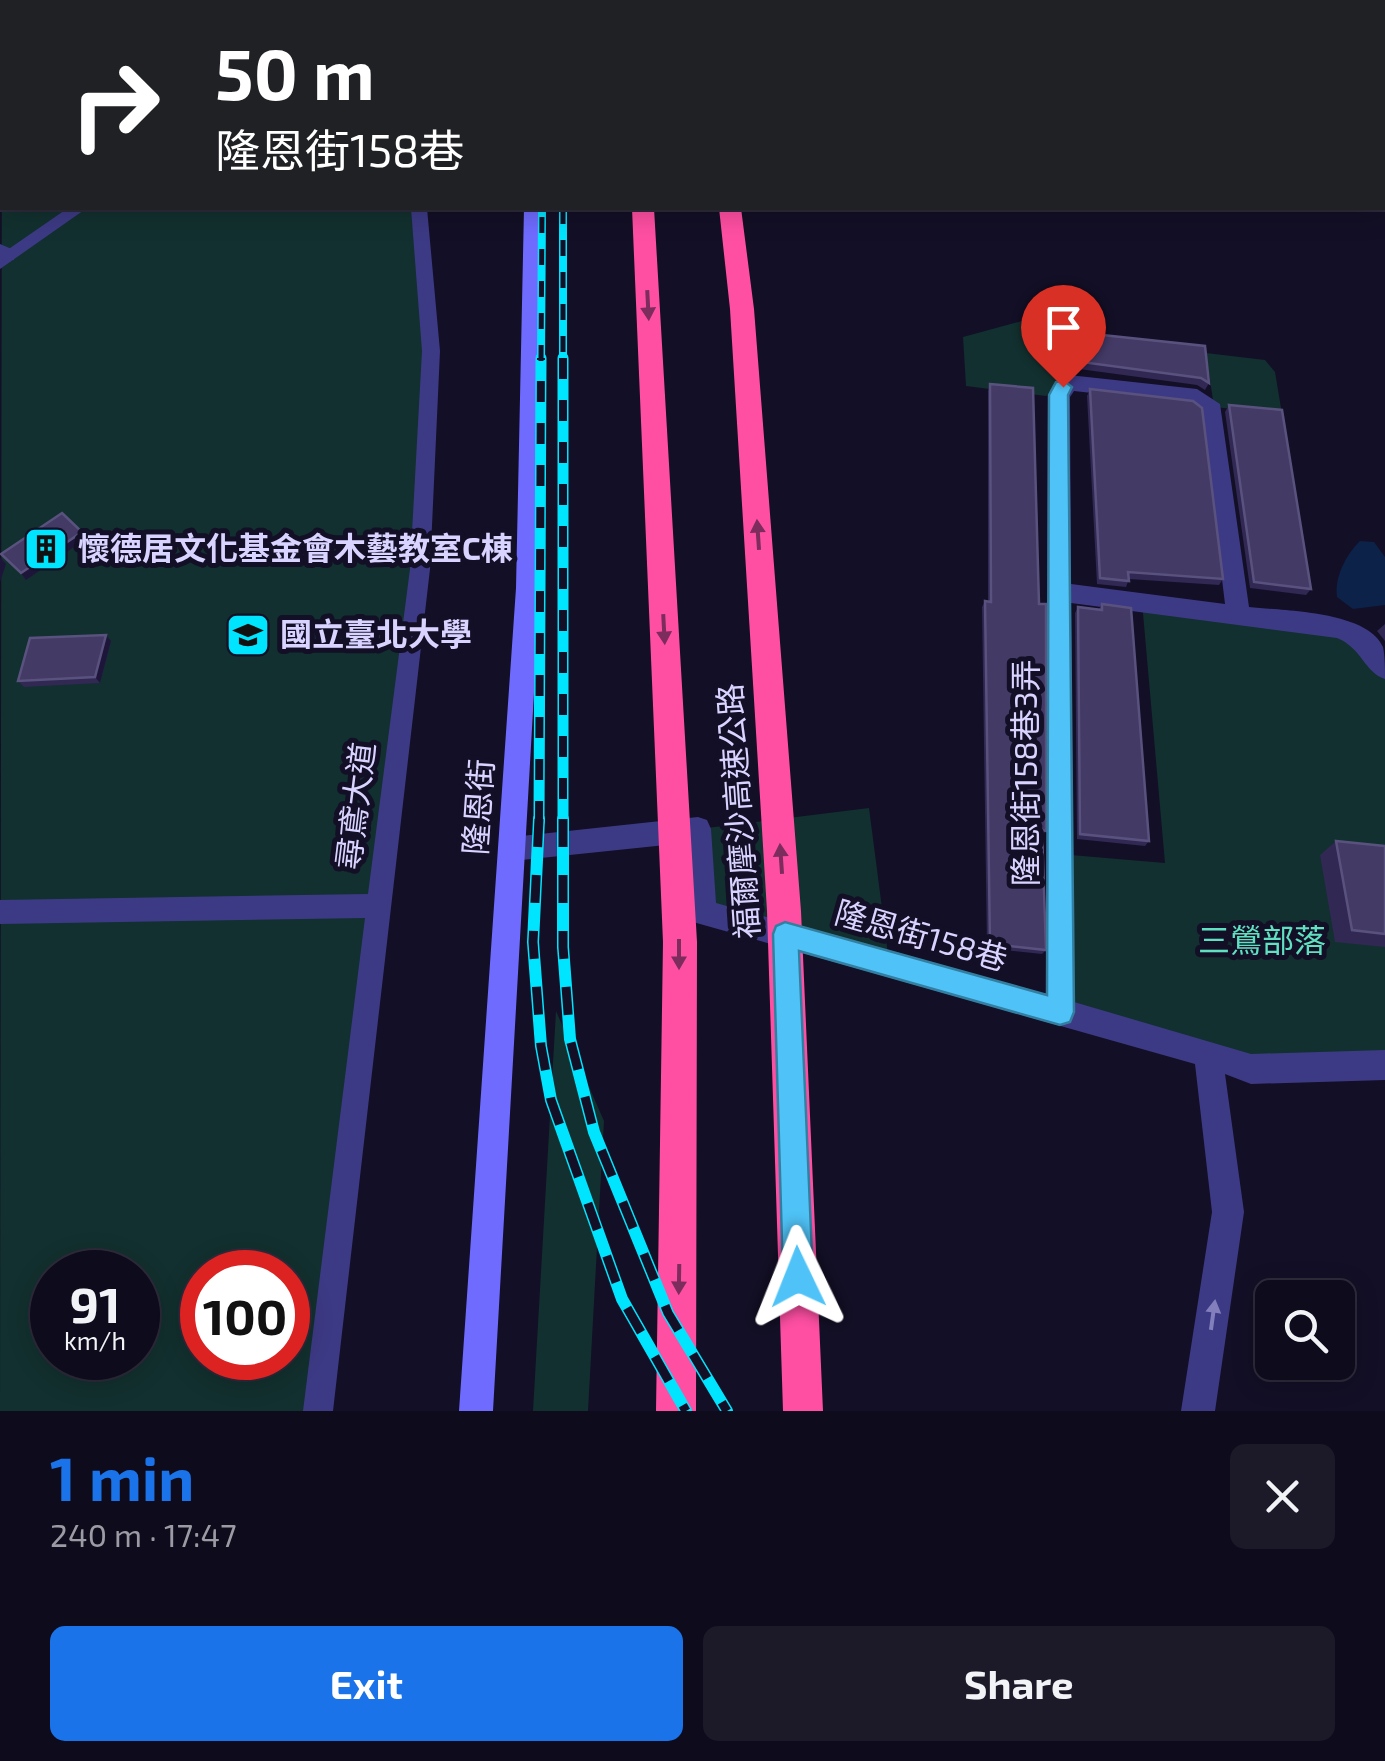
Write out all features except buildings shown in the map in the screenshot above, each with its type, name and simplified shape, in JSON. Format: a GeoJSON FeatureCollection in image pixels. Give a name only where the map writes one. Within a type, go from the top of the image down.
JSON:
{"type":"FeatureCollection","features":[{"type":"Feature","properties":{"kind":"highway","name":"福爾摩沙高速公路"},"geometry":{"type":"LineString","coordinates":[[644,210],[680,942],[676,1411]]}},
{"type":"Feature","properties":{"kind":"highway","name":"福爾摩沙高速公路"},"geometry":{"type":"LineString","coordinates":[[730,210],[743,328],[785,934],[803,1411]]}},
{"type":"Feature","properties":{"kind":"street","name":"隆恩街"},"geometry":{"type":"LineString","coordinates":[[476,1411],[528,588],[532,210]]}},
{"type":"Feature","properties":{"kind":"street","name":"隆恩街158巷3弄"},"geometry":{"type":"LineString","coordinates":[[1060,1012],[1057,592],[1058,395],[1063,387],[1069,383],[1197,397],[1212,410],[1238,614]]}},
{"type":"Feature","properties":{"kind":"street"},"geometry":{"type":"LineString","coordinates":[[1057,592],[1339,628],[1362,637],[1385,669]]}},
{"type":"Feature","properties":{"kind":"street","name":"隆恩街158巷"},"geometry":{"type":"LineString","coordinates":[[674,832],[698,829],[703,913],[1208,1053],[1251,1069],[1385,1066]]}},
{"type":"Feature","properties":{"kind":"street"},"geometry":{"type":"LineString","coordinates":[[512,849],[674,832]]}},
{"type":"Feature","properties":{"kind":"street"},"geometry":{"type":"LineString","coordinates":[[1198,1411],[1228,1212],[1208,1053]]}},
{"type":"Feature","properties":{"kind":"lane"},"geometry":{"type":"LineString","coordinates":[[2,256],[77,210]]}},
{"type":"Feature","properties":{"kind":"lane","name":"尋鳶大道"},"geometry":{"type":"LineString","coordinates":[[318,1411],[420,569],[432,351],[419,210]]}},
{"type":"Feature","properties":{"kind":"lane"},"geometry":{"type":"LineString","coordinates":[[0,912],[379,906]]}},
{"type":"Feature","properties":{"kind":"green space","name":"國立臺北大學"},"geometry":{"type":"Polygon","coordinates":[[[2,210],[417,210],[431,351],[427,477],[318,1411],[0,1411],[2,210]]]}},
{"type":"Feature","properties":{"kind":"green space"},"geometry":{"type":"Polygon","coordinates":[[[1022,321],[1071,332],[1066,377],[1046,396],[966,386],[963,337],[1022,321]]]}},
{"type":"Feature","properties":{"kind":"green space"},"geometry":{"type":"Polygon","coordinates":[[[1206,353],[1265,360],[1275,372],[1282,414],[1214,407],[1206,353]]]}},
{"type":"Feature","properties":{"kind":"green space","name":"三鶯部落"},"geometry":{"type":"Polygon","coordinates":[[[1142,602],[1362,637],[1385,669],[1385,1065],[1251,1069],[1060,1012],[1059,854],[1165,863],[1142,602]]]}},
{"type":"Feature","properties":{"kind":"green space"},"geometry":{"type":"Polygon","coordinates":[[[869,808],[889,962],[703,913],[698,829],[869,808]]]}},
{"type":"Feature","properties":{"kind":"green space"},"geometry":{"type":"Polygon","coordinates":[[[556,1011],[604,1121],[588,1411],[533,1411],[556,1011]]]}},
{"type":"Feature","properties":{"kind":"water"},"geometry":{"type":"Polygon","coordinates":[[[1360,541],[1374,542],[1385,557],[1385,605],[1353,609],[1337,597],[1342,567],[1360,541]]]}},
{"type":"Feature","properties":{"kind":"railway"},"geometry":{"type":"LineString","coordinates":[[541,361],[542,210]]}},
{"type":"Feature","properties":{"kind":"railway"},"geometry":{"type":"LineString","coordinates":[[563,210],[563,947],[570,1039],[594,1132],[668,1313],[727,1411]]}},
{"type":"Feature","properties":{"kind":"railway"},"geometry":{"type":"LineString","coordinates":[[539,822],[541,358]]}},
{"type":"Feature","properties":{"kind":"railway"},"geometry":{"type":"LineString","coordinates":[[539,819],[533,942],[541,1046],[551,1100],[622,1299],[686,1411]]}},
{"type":"Feature","properties":{"kind":"place","name":"懷德居文化基金會木藝教室C棟"},"geometry":{"type":"Point","coordinates":[46,549]}},
{"type":"Feature","properties":{"kind":"place","name":"國立臺北大學"},"geometry":{"type":"Point","coordinates":[248,635]}},
{"type":"Feature","properties":{"kind":"route"},"geometry":{"type":"LineString","coordinates":[[798,1277],[785,934],[1060,1012],[1057,592],[1058,395],[1063,387]]}}]}
